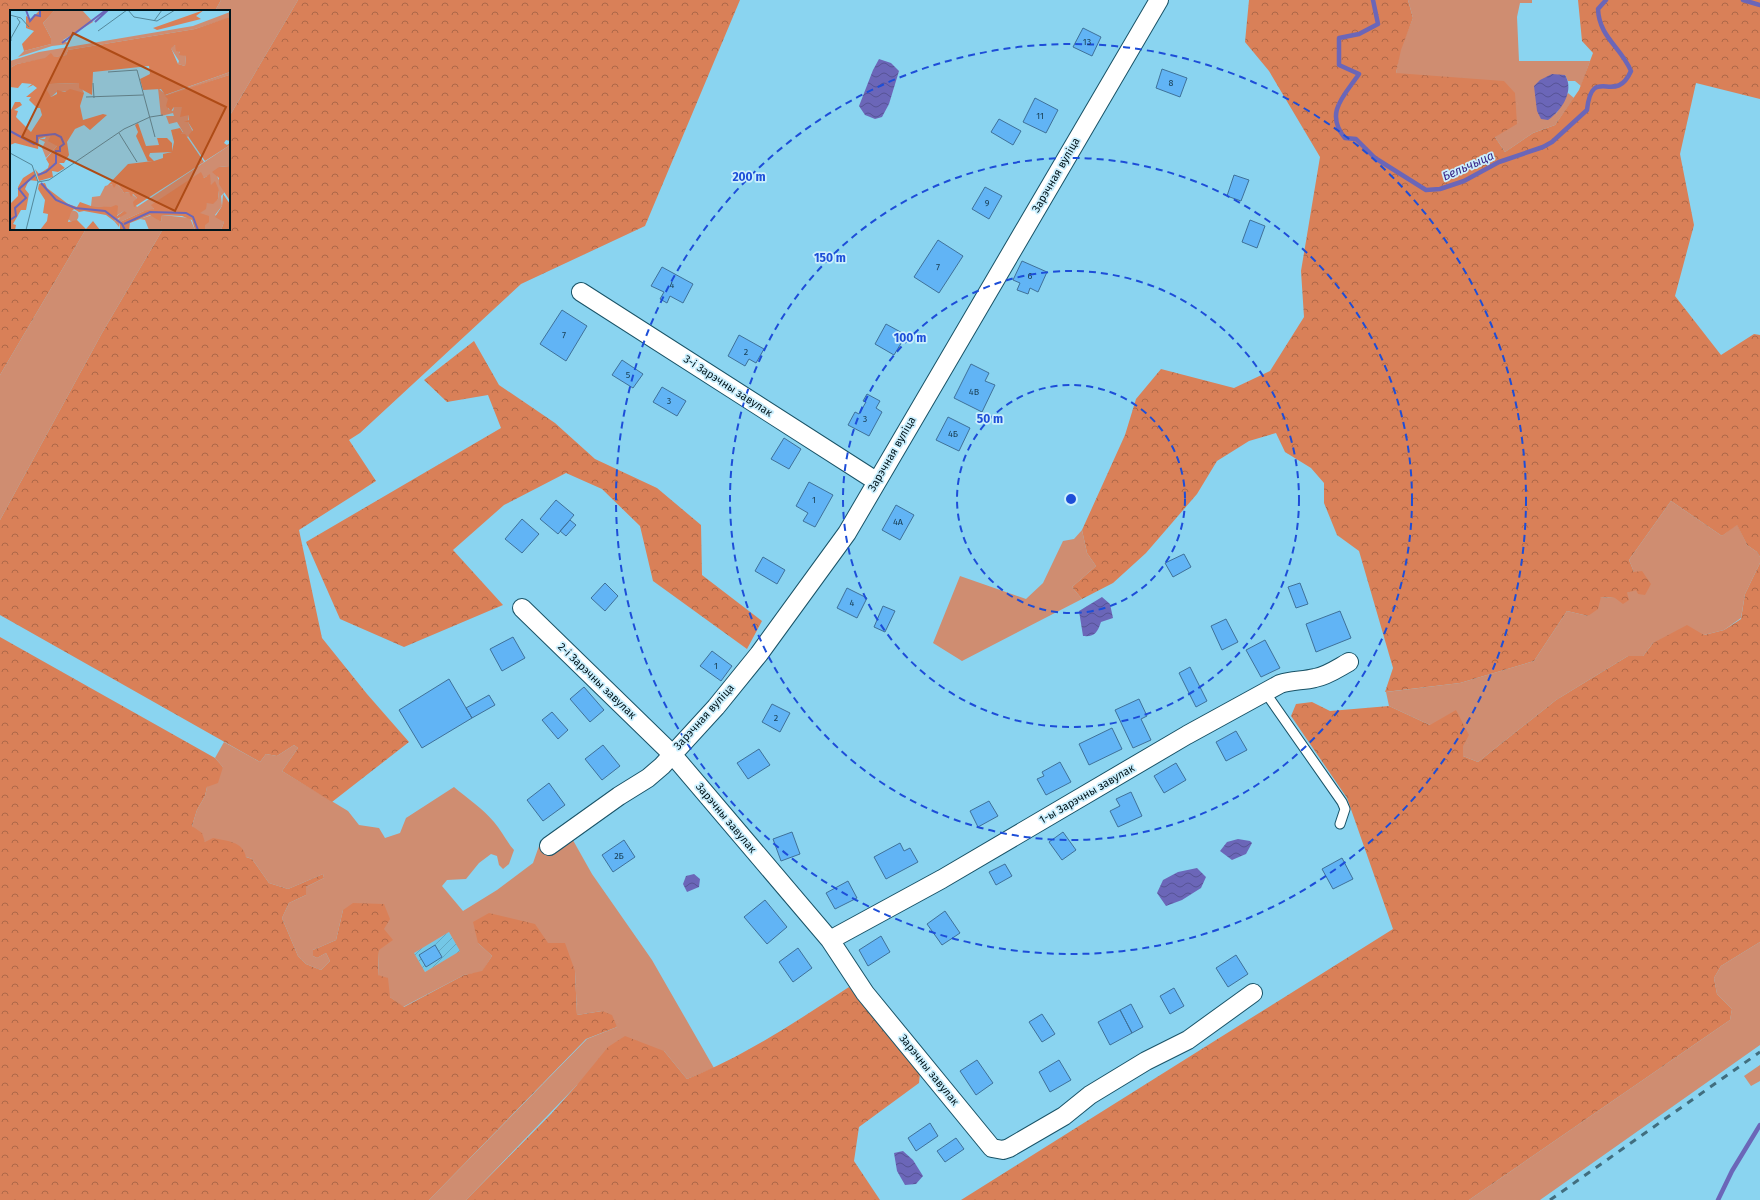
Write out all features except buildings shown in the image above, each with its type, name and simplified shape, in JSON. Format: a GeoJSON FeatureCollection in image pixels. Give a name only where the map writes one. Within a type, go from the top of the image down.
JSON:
{"type":"FeatureCollection","features":[{"type":"Feature","properties":{"kind":"street","name":"Зарэчная вуліца"},"geometry":{"type":"LineString","coordinates":[[550,846],[648,778],[662,766],[716,707],[763,649],[847,533],[876,481],[1159,0]]}},
{"type":"Feature","properties":{"kind":"street","name":"3-і Зарэчны завулак"},"geometry":{"type":"LineString","coordinates":[[580,292],[876,481]]}},
{"type":"Feature","properties":{"kind":"street","name":"2-і Зарэчны завулак"},"geometry":{"type":"LineString","coordinates":[[522,608],[672,754]]}},
{"type":"Feature","properties":{"kind":"street","name":"1-ы Зарэчны завулак"},"geometry":{"type":"LineString","coordinates":[[830,940],[942,879],[1187,735],[1265,692],[1280,684],[1292,680],[1315,678],[1326,675],[1349,662]]}},
{"type":"Feature","properties":{"kind":"street","name":"Зарэчны завулак"},"geometry":{"type":"LineString","coordinates":[[672,754],[830,940],[865,992],[988,1145],[997,1150],[1009,1148],[1064,1116],[1096,1091],[1188,1040],[1254,993]]}},
{"type":"Feature","properties":{"kind":"lane"},"geometry":{"type":"LineString","coordinates":[[1265,692],[1342,802],[1344,809],[1340,824]]}},
{"type":"Feature","properties":{"kind":"shaded area"},"geometry":{"type":"Polygon","coordinates":[[[221,0],[298,0],[230,115],[230,10],[216,10],[221,0]]]}},
{"type":"Feature","properties":{"kind":"shaded area"},"geometry":{"type":"Polygon","coordinates":[[[1408,0],[1532,0],[1532,3],[1520,3],[1517,17],[1519,61],[1590,61],[1581,86],[1575,81],[1568,81],[1565,75],[1556,114],[1568,93],[1574,98],[1555,125],[1533,133],[1505,152],[1495,137],[1396,73],[1400,50],[1413,18],[1408,0]]]}},
{"type":"Feature","properties":{"kind":"shaded area"},"geometry":{"type":"Polygon","coordinates":[[[85,230],[162,230],[102,333],[0,520],[0,375],[85,230]]]}},
{"type":"Feature","properties":{"kind":"shaded area"},"geometry":{"type":"Polygon","coordinates":[[[1671,501],[1722,536],[1737,524],[1747,545],[1757,552],[1760,557],[1760,563],[1745,594],[1741,618],[1724,630],[1704,635],[1653,643],[1643,656],[1628,656],[1556,700],[1478,762],[1463,756],[1463,746],[1430,725],[1389,706],[1386,692],[1460,683],[1534,661],[1567,611],[1588,616],[1601,597],[1615,598],[1636,589],[1634,572],[1629,560],[1671,501]]]}},
{"type":"Feature","properties":{"kind":"shaded area"},"geometry":{"type":"Polygon","coordinates":[[[1082,530],[1087,553],[1096,566],[1072,587],[1082,599],[962,661],[933,643],[960,576],[1026,599],[1043,583],[1063,541],[1074,539],[1082,530]]]}},
{"type":"Feature","properties":{"kind":"shaded area"},"geometry":{"type":"Polygon","coordinates":[[[224,742],[260,762],[266,754],[277,756],[294,745],[298,748],[282,771],[348,811],[359,825],[379,828],[385,838],[400,833],[406,818],[454,787],[490,817],[514,850],[509,864],[503,869],[499,865],[497,856],[491,854],[479,863],[466,879],[447,880],[442,886],[463,911],[497,890],[533,863],[539,846],[565,826],[592,874],[652,960],[714,1068],[687,1079],[664,1051],[577,1085],[466,1200],[429,1200],[587,1039],[617,1027],[602,1011],[577,1015],[575,971],[478,943],[492,956],[482,972],[464,975],[403,1007],[390,997],[378,975],[379,950],[343,910],[336,940],[313,950],[313,956],[317,958],[326,953],[330,961],[321,970],[306,964],[298,956],[282,918],[289,903],[306,895],[306,887],[324,878],[323,874],[288,889],[269,883],[252,859],[205,842],[192,826],[197,810],[205,796],[207,787],[223,767],[215,758],[224,742]],[[449,932],[414,953],[425,972],[460,951],[449,932]]]}},
{"type":"Feature","properties":{"kind":"shaded area"},"geometry":{"type":"Polygon","coordinates":[[[449,932],[461,951],[425,972],[413,953],[449,932]]]}},
{"type":"Feature","properties":{"kind":"shaded area"},"geometry":{"type":"Polygon","coordinates":[[[1760,942],[1760,1045],[1540,1200],[1469,1200],[1730,1020],[1732,1009],[1717,994],[1714,978],[1721,966],[1760,942]]]}},
{"type":"Feature","properties":{"kind":"shaded area"},"geometry":{"type":"Polygon","coordinates":[[[1760,1065],[1760,1081],[1751,1086],[1744,1076],[1760,1065]]]}},
{"type":"Feature","properties":{"kind":"green space"},"geometry":{"type":"Polygon","coordinates":[[[0,0],[221,0],[216,10],[10,10],[10,230],[85,230],[0,375],[0,0]]]}},
{"type":"Feature","properties":{"kind":"green space"},"geometry":{"type":"Polygon","coordinates":[[[298,0],[740,0],[645,226],[521,284],[360,433],[349,440],[376,481],[299,530],[322,638],[367,694],[409,742],[332,802],[282,771],[298,748],[294,745],[277,756],[266,754],[260,762],[0,615],[0,520],[102,333],[162,230],[230,230],[230,115],[298,0]]]}},
{"type":"Feature","properties":{"kind":"green space"},"geometry":{"type":"Polygon","coordinates":[[[1249,0],[1408,0],[1413,18],[1401,50],[1396,73],[1504,81],[1515,93],[1517,124],[1495,137],[1505,152],[1533,133],[1555,125],[1579,90],[1593,53],[1582,41],[1578,0],[1760,0],[1760,99],[1696,83],[1680,154],[1694,225],[1675,296],[1721,355],[1754,334],[1760,335],[1760,557],[1757,552],[1747,545],[1737,525],[1722,536],[1671,501],[1629,560],[1634,572],[1642,571],[1651,584],[1645,595],[1638,594],[1636,590],[1627,593],[1629,600],[1623,604],[1615,598],[1601,597],[1598,609],[1588,616],[1567,611],[1534,661],[1460,683],[1385,692],[1393,668],[1359,551],[1337,535],[1324,503],[1324,483],[1311,468],[1285,452],[1276,433],[1249,441],[1217,461],[1197,494],[1146,553],[1113,583],[1082,599],[1072,587],[1096,566],[1087,553],[1082,530],[1125,435],[1136,399],[1161,369],[1234,388],[1270,371],[1304,317],[1301,271],[1320,157],[1269,71],[1245,42],[1249,0]]]}},
{"type":"Feature","properties":{"kind":"green space"},"geometry":{"type":"Polygon","coordinates":[[[474,341],[499,385],[555,423],[595,459],[657,488],[701,525],[702,575],[762,621],[747,649],[653,581],[640,526],[602,489],[566,473],[504,505],[453,550],[503,605],[404,647],[340,619],[306,542],[501,428],[488,395],[447,402],[424,380],[474,341]]]}},
{"type":"Feature","properties":{"kind":"green space"},"geometry":{"type":"Polygon","coordinates":[[[1760,563],[1760,942],[1721,966],[1714,978],[1717,994],[1732,1009],[1730,1020],[1469,1200],[961,1200],[1393,929],[1347,798],[1291,716],[1296,704],[1312,702],[1330,711],[1389,706],[1430,725],[1456,710],[1469,735],[1463,746],[1463,756],[1478,762],[1556,700],[1628,656],[1643,656],[1653,643],[1687,625],[1704,635],[1724,630],[1741,619],[1745,594],[1760,563]]]}},
{"type":"Feature","properties":{"kind":"green space"},"geometry":{"type":"Polygon","coordinates":[[[0,637],[215,758],[223,767],[218,783],[207,787],[205,796],[197,810],[192,826],[202,833],[205,842],[213,838],[238,845],[246,857],[252,859],[269,883],[288,889],[323,874],[324,878],[306,887],[306,895],[289,903],[282,918],[298,956],[306,964],[321,970],[330,961],[326,953],[317,958],[313,956],[313,950],[336,940],[343,910],[353,903],[384,904],[390,919],[384,929],[393,940],[379,950],[378,975],[388,978],[390,997],[404,1007],[464,975],[482,971],[492,956],[478,943],[473,922],[489,913],[535,924],[548,943],[565,943],[575,971],[577,1015],[602,1011],[612,1015],[617,1027],[586,1039],[429,1200],[0,1200],[0,637]]]}},
{"type":"Feature","properties":{"kind":"green space"},"geometry":{"type":"Polygon","coordinates":[[[849,987],[920,1073],[919,1083],[859,1127],[854,1161],[880,1200],[466,1200],[551,1114],[608,1047],[625,1036],[664,1051],[687,1079],[750,1049],[849,987]]]}},
{"type":"Feature","properties":{"kind":"water"},"geometry":{"type":"Polygon","coordinates":[[[879,59],[891,63],[899,71],[889,104],[882,117],[875,119],[865,115],[859,106],[873,70],[879,59]]]}},
{"type":"Feature","properties":{"kind":"water"},"geometry":{"type":"Polygon","coordinates":[[[1552,74],[1565,75],[1568,81],[1567,94],[1562,106],[1553,116],[1548,120],[1541,119],[1537,111],[1534,86],[1540,80],[1552,74]]]}},
{"type":"Feature","properties":{"kind":"water"},"geometry":{"type":"Polygon","coordinates":[[[1102,597],[1110,604],[1113,618],[1101,622],[1095,634],[1083,636],[1079,611],[1102,597]]]}},
{"type":"Feature","properties":{"kind":"water"},"geometry":{"type":"Polygon","coordinates":[[[1238,839],[1250,841],[1252,843],[1246,854],[1232,860],[1220,851],[1227,842],[1238,839]]]}},
{"type":"Feature","properties":{"kind":"water"},"geometry":{"type":"Polygon","coordinates":[[[1197,868],[1206,877],[1201,888],[1182,900],[1166,906],[1157,893],[1163,880],[1178,872],[1197,868]]]}},
{"type":"Feature","properties":{"kind":"water"},"geometry":{"type":"Polygon","coordinates":[[[694,874],[700,879],[699,887],[687,892],[683,884],[686,876],[694,874]]]}},
{"type":"Feature","properties":{"kind":"water"},"geometry":{"type":"Polygon","coordinates":[[[903,1151],[913,1160],[923,1176],[916,1184],[905,1185],[897,1171],[894,1153],[903,1151]]]}},
{"type":"Feature","properties":{"kind":"waterway","name":"Бельчыца"},"geometry":{"type":"LineString","coordinates":[[1373,0],[1378,24],[1359,34],[1339,38],[1339,65],[1359,74],[1338,105],[1336,121],[1345,138],[1356,139],[1375,158],[1426,190],[1440,189],[1464,181],[1499,162],[1543,147],[1552,142],[1587,110],[1590,96],[1594,89],[1599,86],[1618,86],[1625,81],[1631,71],[1622,55],[1606,35],[1599,19],[1598,9],[1606,0]]}},
{"type":"Feature","properties":{"kind":"waterway","name":"Бельчыца"},"geometry":{"type":"LineString","coordinates":[[1743,0],[1760,5]]}},
{"type":"Feature","properties":{"kind":"waterway"},"geometry":{"type":"LineString","coordinates":[[1718,1200],[1732,1171],[1760,1125]]}},
{"type":"Feature","properties":{"kind":"railway"},"geometry":{"type":"LineString","coordinates":[[1550,1200],[1760,1052]]}}]}
